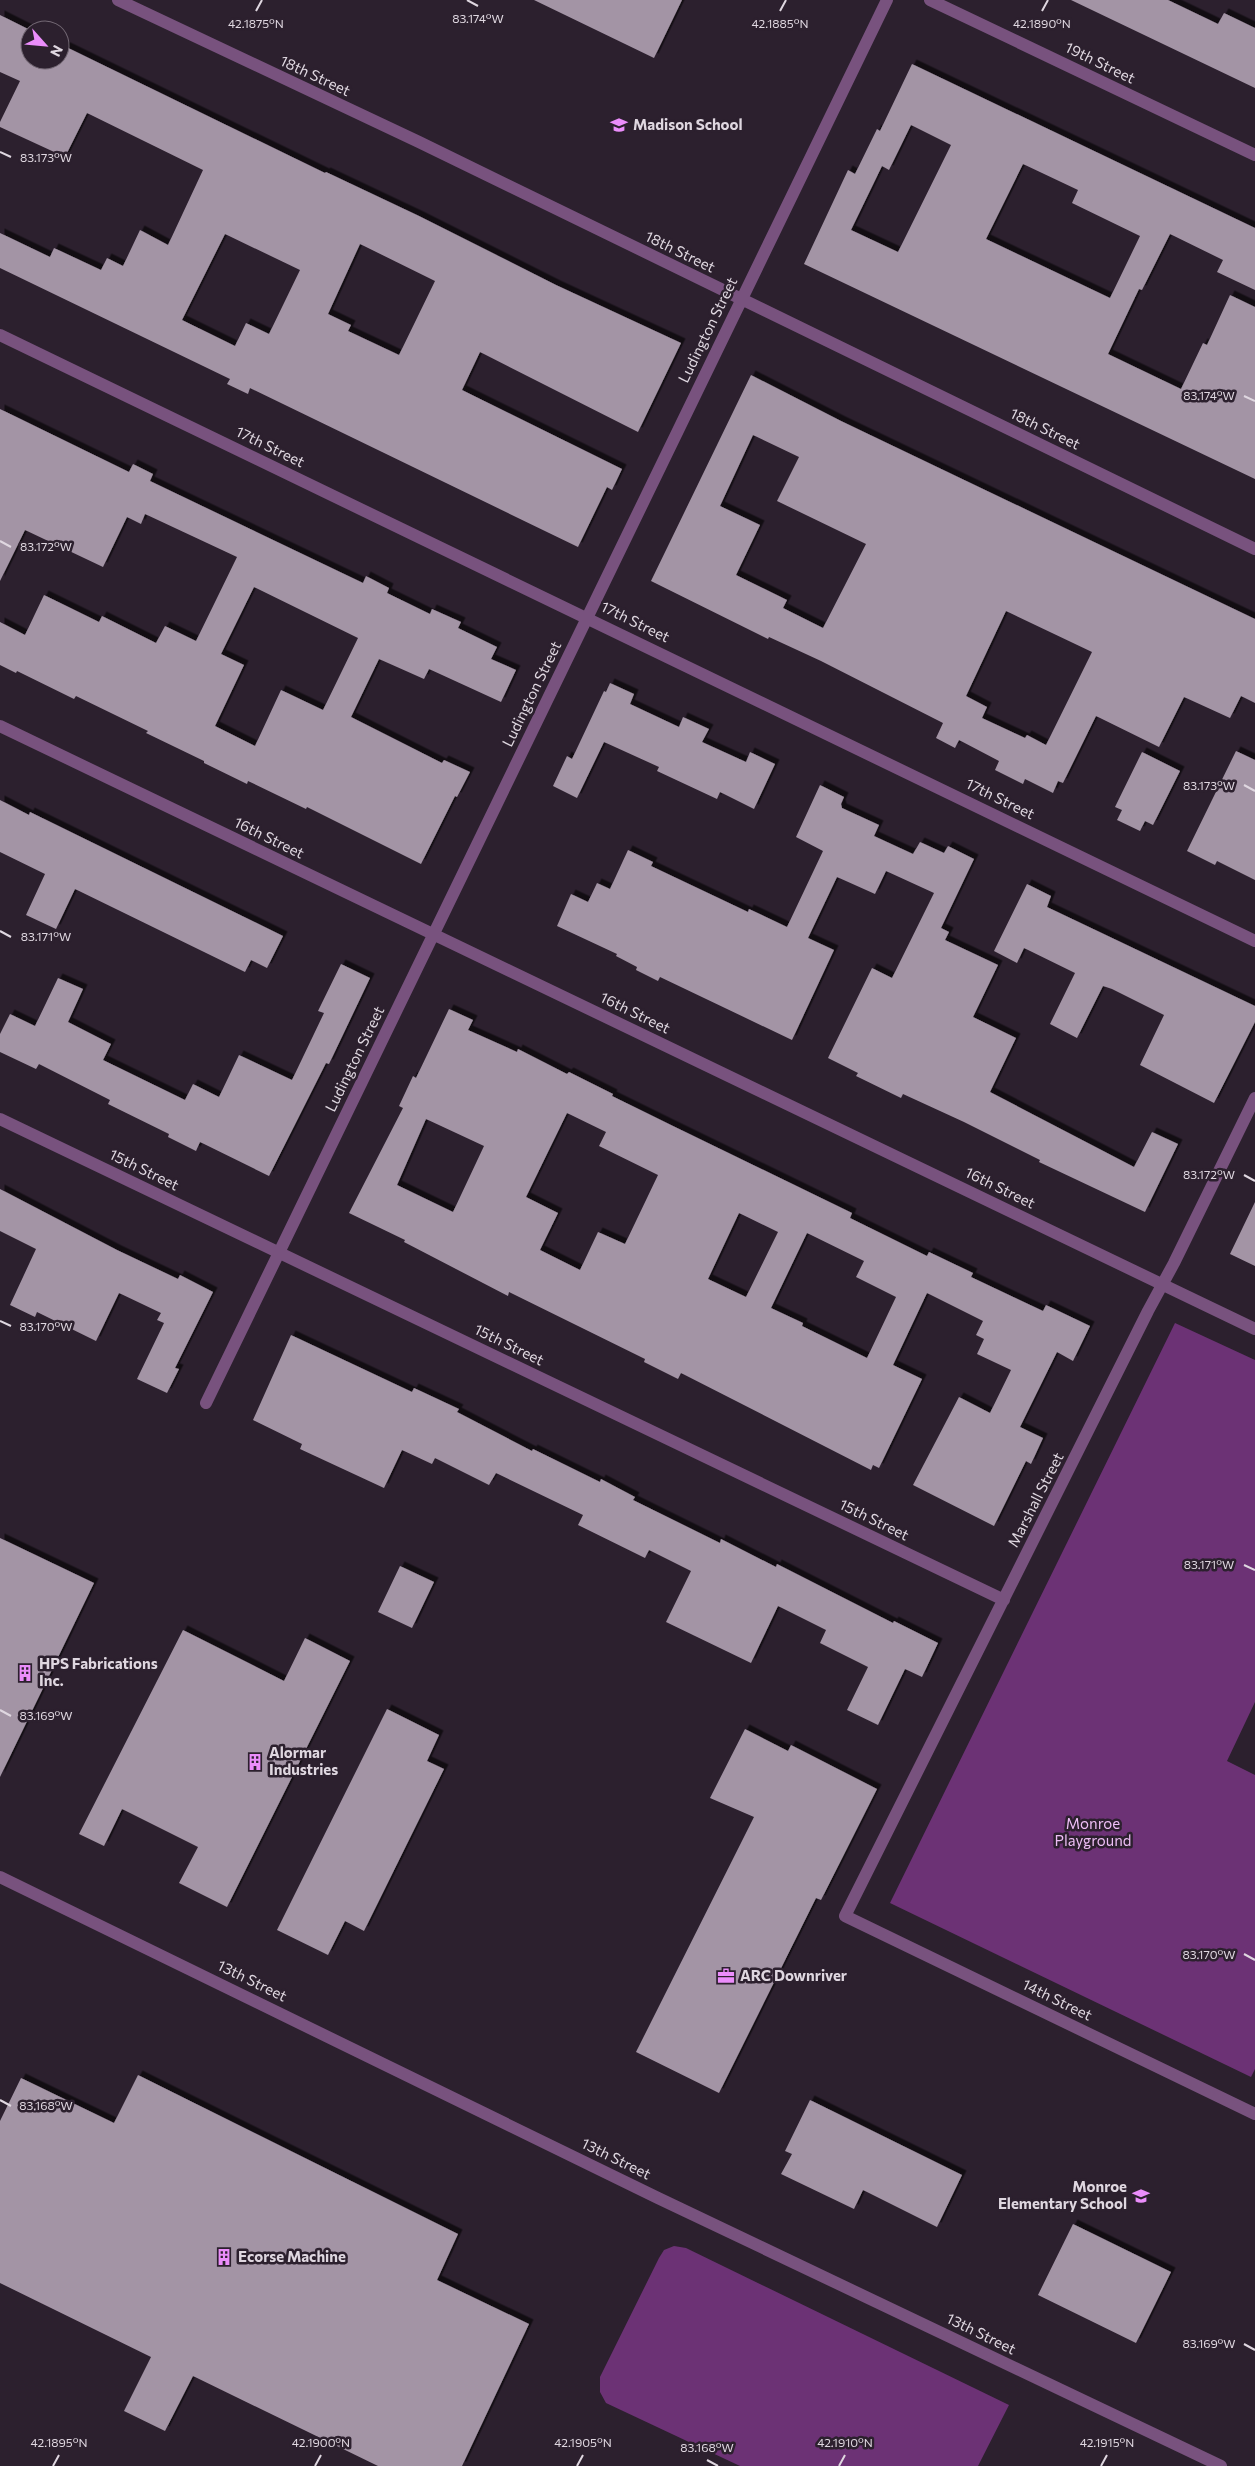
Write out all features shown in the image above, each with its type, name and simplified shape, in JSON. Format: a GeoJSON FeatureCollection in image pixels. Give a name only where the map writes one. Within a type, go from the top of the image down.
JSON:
{"type":"FeatureCollection","features":[{"type":"Feature","properties":{"kind":"street","name":"18th Street"},"geometry":{"type":"LineString","coordinates":[[118,0],[419,142],[740,300],[1255,549]]}},
{"type":"Feature","properties":{"kind":"street","name":"Ludington Street"},"geometry":{"type":"LineString","coordinates":[[206,1403],[887,0]]}},
{"type":"Feature","properties":{"kind":"street","name":"19th Street"},"geometry":{"type":"LineString","coordinates":[[930,0],[1255,156]]}},
{"type":"Feature","properties":{"kind":"street","name":"17th Street"},"geometry":{"type":"LineString","coordinates":[[0,335],[1255,941]]}},
{"type":"Feature","properties":{"kind":"street","name":"16th Street"},"geometry":{"type":"LineString","coordinates":[[0,726],[1255,1329]]}},
{"type":"Feature","properties":{"kind":"street","name":"Marshall Street"},"geometry":{"type":"LineString","coordinates":[[845,1916],[1255,1098]]}},
{"type":"Feature","properties":{"kind":"street","name":"15th Street"},"geometry":{"type":"LineString","coordinates":[[0,1119],[1004,1600]]}},
{"type":"Feature","properties":{"kind":"street","name":"13th Street"},"geometry":{"type":"LineString","coordinates":[[0,1877],[672,2204],[1220,2466]]}},
{"type":"Feature","properties":{"kind":"street","name":"14th Street"},"geometry":{"type":"LineString","coordinates":[[845,1916],[1255,2114]]}},
{"type":"Feature","properties":{"kind":"green space","name":"Monroe Playground"},"geometry":{"type":"Polygon","coordinates":[[[1175,1323],[1255,1360],[1255,1702],[1227,1761],[1255,1775],[1255,2069],[1251,2077],[890,1903],[1175,1323]]]}},
{"type":"Feature","properties":{"kind":"green space"},"geometry":{"type":"Polygon","coordinates":[[[674,2246],[686,2248],[1009,2405],[978,2466],[740,2466],[606,2403],[600,2392],[600,2377],[659,2258],[664,2250],[674,2246]]]}},
{"type":"Feature","properties":{"kind":"building"},"geometry":{"type":"Polygon","coordinates":[[[534,0],[682,0],[654,58],[534,0]]]}},
{"type":"Feature","properties":{"kind":"building"},"geometry":{"type":"Polygon","coordinates":[[[1071,0],[1168,0],[1218,24],[1224,13],[1255,28],[1255,88],[1071,0]]]}},
{"type":"Feature","properties":{"kind":"building"},"geometry":{"type":"Polygon","coordinates":[[[0,15],[20,25],[20,70],[70,70],[70,49],[325,173],[419,216],[556,285],[681,343],[638,432],[480,352],[462,390],[622,469],[612,490],[607,487],[578,547],[250,388],[248,394],[227,384],[230,379],[0,268],[0,233],[50,257],[54,248],[101,270],[107,258],[123,266],[140,230],[168,245],[203,170],[87,113],[65,157],[0,127],[0,122],[20,81],[0,72],[0,15]],[[225,234],[182,320],[235,346],[246,323],[269,334],[300,270],[225,234]],[[360,244],[328,314],[351,325],[348,331],[399,355],[435,281],[360,244]]]}},
{"type":"Feature","properties":{"kind":"building"},"geometry":{"type":"Polygon","coordinates":[[[912,64],[1255,228],[1255,290],[1217,272],[1223,260],[1170,234],[1142,290],[1139,289],[1108,354],[1181,389],[1203,343],[1207,345],[1230,295],[1255,307],[1255,479],[804,264],[848,170],[855,174],[877,129],[880,131],[912,64]],[[911,125],[889,170],[882,166],[851,230],[898,252],[951,145],[911,125]],[[1023,164],[986,239],[1110,298],[1140,236],[1072,203],[1078,190],[1023,164]]]}},
{"type":"Feature","properties":{"kind":"building"},"geometry":{"type":"Polygon","coordinates":[[[751,375],[841,421],[1255,619],[1255,703],[1241,696],[1230,718],[1184,697],[1159,747],[1096,716],[1063,783],[1058,781],[1053,793],[1025,779],[1023,784],[995,770],[999,761],[959,740],[955,748],[936,738],[943,723],[821,661],[769,637],[768,639],[651,581],[751,375]],[[753,435],[720,506],[760,525],[736,575],[787,600],[783,608],[823,628],[866,544],[777,501],[799,457],[753,435]],[[1006,611],[966,696],[987,707],[982,718],[1025,738],[1027,735],[1046,745],[1092,652],[1006,611]]]}},
{"type":"Feature","properties":{"kind":"building"},"geometry":{"type":"Polygon","coordinates":[[[0,409],[129,472],[133,464],[153,474],[150,481],[363,583],[366,576],[389,588],[387,593],[430,614],[432,609],[461,622],[458,628],[497,647],[491,659],[516,670],[501,702],[429,669],[424,679],[379,659],[351,717],[442,763],[444,760],[470,772],[457,797],[455,796],[421,864],[307,807],[306,809],[248,781],[247,784],[146,733],[148,731],[76,696],[74,699],[17,671],[16,673],[0,665],[0,622],[25,635],[44,595],[99,622],[102,616],[156,643],[165,626],[196,641],[237,557],[145,514],[141,524],[127,517],[103,567],[25,530],[0,581],[0,409]],[[254,587],[221,654],[244,665],[215,726],[255,746],[281,690],[323,710],[358,638],[254,587]]]}},
{"type":"Feature","properties":{"kind":"building"},"geometry":{"type":"Polygon","coordinates":[[[610,683],[634,694],[630,704],[679,727],[683,717],[709,729],[702,742],[746,762],[750,752],[775,764],[754,809],[720,792],[717,799],[657,771],[659,767],[604,742],[577,798],[553,786],[567,756],[572,759],[604,691],[606,692],[610,683]]]}},
{"type":"Feature","properties":{"kind":"building"},"geometry":{"type":"Polygon","coordinates":[[[1236,751],[1255,760],[1255,880],[1217,861],[1215,865],[1187,851],[1236,751]]]}},
{"type":"Feature","properties":{"kind":"building"},"geometry":{"type":"Polygon","coordinates":[[[1142,752],[1180,771],[1153,825],[1145,821],[1140,831],[1117,820],[1122,810],[1115,807],[1142,752]]]}},
{"type":"Feature","properties":{"kind":"building"},"geometry":{"type":"Polygon","coordinates":[[[820,785],[844,797],[841,804],[842,808],[879,825],[874,836],[913,854],[920,842],[944,853],[948,846],[974,859],[941,928],[949,932],[945,940],[998,965],[973,1017],[1016,1038],[990,1092],[1134,1167],[1152,1132],[1178,1144],[1145,1212],[1039,1162],[1040,1160],[964,1122],[903,1094],[901,1098],[856,1076],[858,1073],[828,1058],[872,968],[892,978],[934,893],[886,871],[875,894],[837,877],[808,938],[834,950],[792,1040],[660,977],[658,981],[636,970],[637,967],[616,956],[617,954],[557,926],[571,894],[588,902],[597,883],[610,889],[628,850],[653,862],[651,866],[748,912],[749,909],[787,927],[823,851],[796,837],[820,785]]]}},
{"type":"Feature","properties":{"kind":"building"},"geometry":{"type":"Polygon","coordinates":[[[0,800],[29,815],[30,812],[283,936],[267,968],[251,960],[245,972],[75,889],[56,929],[26,915],[45,874],[0,852],[0,800]]]}},
{"type":"Feature","properties":{"kind":"building"},"geometry":{"type":"Polygon","coordinates":[[[1027,884],[1051,896],[1047,907],[1255,1006],[1255,1022],[1214,1103],[1140,1065],[1164,1015],[1112,989],[1103,986],[1077,1038],[1050,1024],[1075,973],[1024,948],[1017,963],[994,951],[1027,884]]]}},
{"type":"Feature","properties":{"kind":"building"},"geometry":{"type":"Polygon","coordinates":[[[341,964],[370,978],[329,1064],[326,1063],[269,1176],[200,1142],[196,1151],[168,1137],[169,1134],[108,1104],[110,1100],[39,1064],[36,1069],[0,1052],[0,1034],[10,1014],[35,1026],[58,978],[83,989],[68,1022],[111,1044],[103,1060],[185,1100],[193,1084],[219,1097],[239,1055],[292,1080],[324,1013],[318,1011],[341,964]]]}},
{"type":"Feature","properties":{"kind":"building"},"geometry":{"type":"Polygon","coordinates":[[[449,1009],[473,1020],[468,1030],[517,1052],[518,1049],[567,1074],[569,1072],[613,1094],[612,1096],[852,1213],[850,1218],[927,1256],[929,1252],[973,1273],[971,1277],[1043,1311],[1046,1305],[1090,1326],[1073,1361],[1057,1352],[1020,1427],[1043,1438],[1031,1464],[1026,1461],[994,1526],[913,1485],[959,1397],[990,1413],[1011,1370],[977,1354],[984,1339],[976,1335],[983,1321],[927,1293],[893,1365],[922,1379],[879,1468],[873,1465],[871,1470],[681,1373],[678,1379],[644,1362],[645,1359],[509,1292],[508,1296],[404,1242],[405,1240],[349,1213],[403,1108],[399,1106],[413,1076],[416,1078],[449,1009]],[[567,1113],[526,1197],[558,1213],[540,1250],[580,1270],[598,1232],[625,1244],[658,1175],[599,1146],[606,1132],[567,1113]],[[426,1119],[397,1185],[453,1212],[484,1146],[426,1119]],[[739,1213],[708,1279],[746,1297],[778,1232],[739,1213]],[[807,1233],[771,1308],[803,1323],[802,1326],[867,1358],[896,1297],[856,1277],[864,1261],[807,1233]]]}},
{"type":"Feature","properties":{"kind":"building"},"geometry":{"type":"Polygon","coordinates":[[[0,1189],[117,1250],[178,1279],[180,1275],[213,1292],[175,1368],[179,1369],[167,1393],[137,1379],[164,1323],[157,1320],[161,1313],[119,1293],[96,1341],[37,1312],[35,1317],[10,1305],[36,1249],[0,1231],[0,1189]]]}},
{"type":"Feature","properties":{"kind":"building"},"geometry":{"type":"Polygon","coordinates":[[[1255,1202],[1255,1266],[1230,1254],[1255,1202]]]}},
{"type":"Feature","properties":{"kind":"building"},"geometry":{"type":"Polygon","coordinates":[[[291,1335],[412,1392],[414,1388],[459,1409],[457,1412],[532,1451],[533,1449],[600,1482],[601,1479],[635,1497],[633,1500],[720,1543],[721,1539],[776,1567],[777,1564],[893,1623],[894,1621],[938,1643],[922,1677],[905,1669],[878,1725],[847,1710],[868,1667],[820,1643],[826,1630],[778,1606],[751,1663],[666,1622],[691,1571],[649,1550],[645,1558],[578,1525],[583,1515],[496,1473],[489,1485],[435,1458],[432,1464],[402,1450],[384,1488],[300,1449],[302,1444],[253,1420],[291,1335]]]}},
{"type":"Feature","properties":{"kind":"building","name":"HPS Fabrications Inc."},"geometry":{"type":"Polygon","coordinates":[[[0,1538],[94,1583],[0,1777],[0,1538]]]}},
{"type":"Feature","properties":{"kind":"building"},"geometry":{"type":"Polygon","coordinates":[[[400,1566],[434,1582],[412,1628],[378,1612],[400,1566]]]}},
{"type":"Feature","properties":{"kind":"building"},"geometry":{"type":"Polygon","coordinates":[[[183,1630],[284,1681],[305,1638],[350,1661],[227,1907],[179,1883],[198,1847],[122,1809],[104,1846],[79,1834],[183,1630]]]}},
{"type":"Feature","properties":{"kind":"building"},"geometry":{"type":"Polygon","coordinates":[[[387,1709],[439,1735],[427,1761],[444,1769],[364,1931],[345,1921],[328,1955],[277,1930],[387,1709]]]}},
{"type":"Feature","properties":{"kind":"building","name":"ARC Downriver"},"geometry":{"type":"Polygon","coordinates":[[[745,1729],[788,1751],[791,1745],[877,1789],[821,1900],[816,1898],[719,2093],[636,2052],[754,1817],[710,1798],[745,1729]]]}},
{"type":"Feature","properties":{"kind":"building","name":"Ecorse Machine"},"geometry":{"type":"Polygon","coordinates":[[[138,2075],[458,2234],[437,2280],[529,2324],[462,2466],[378,2466],[193,2376],[165,2431],[124,2411],[151,2357],[0,2283],[0,2121],[21,2078],[114,2123],[138,2075]]]}},
{"type":"Feature","properties":{"kind":"building"},"geometry":{"type":"Polygon","coordinates":[[[810,2100],[962,2175],[937,2227],[863,2190],[854,2209],[781,2174],[792,2154],[785,2151],[810,2100]]]}},
{"type":"Feature","properties":{"kind":"building"},"geometry":{"type":"Polygon","coordinates":[[[1073,2224],[1171,2272],[1136,2343],[1038,2295],[1073,2224]]]}},
{"type":"Feature","properties":{"kind":"place","name":"Madison School"},"geometry":{"type":"Point","coordinates":[619,125]}},
{"type":"Feature","properties":{"kind":"place","name":"HPS Fabrications Inc."},"geometry":{"type":"Point","coordinates":[25,1673]}},
{"type":"Feature","properties":{"kind":"place","name":"Alormar Industries"},"geometry":{"type":"Point","coordinates":[255,1762]}},
{"type":"Feature","properties":{"kind":"place","name":"ARC Downriver"},"geometry":{"type":"Point","coordinates":[726,1976]}},
{"type":"Feature","properties":{"kind":"place","name":"Monroe Elementary School"},"geometry":{"type":"Point","coordinates":[1141,2196]}},
{"type":"Feature","properties":{"kind":"place","name":"Ecorse Machine"},"geometry":{"type":"Point","coordinates":[224,2257]}}]}
